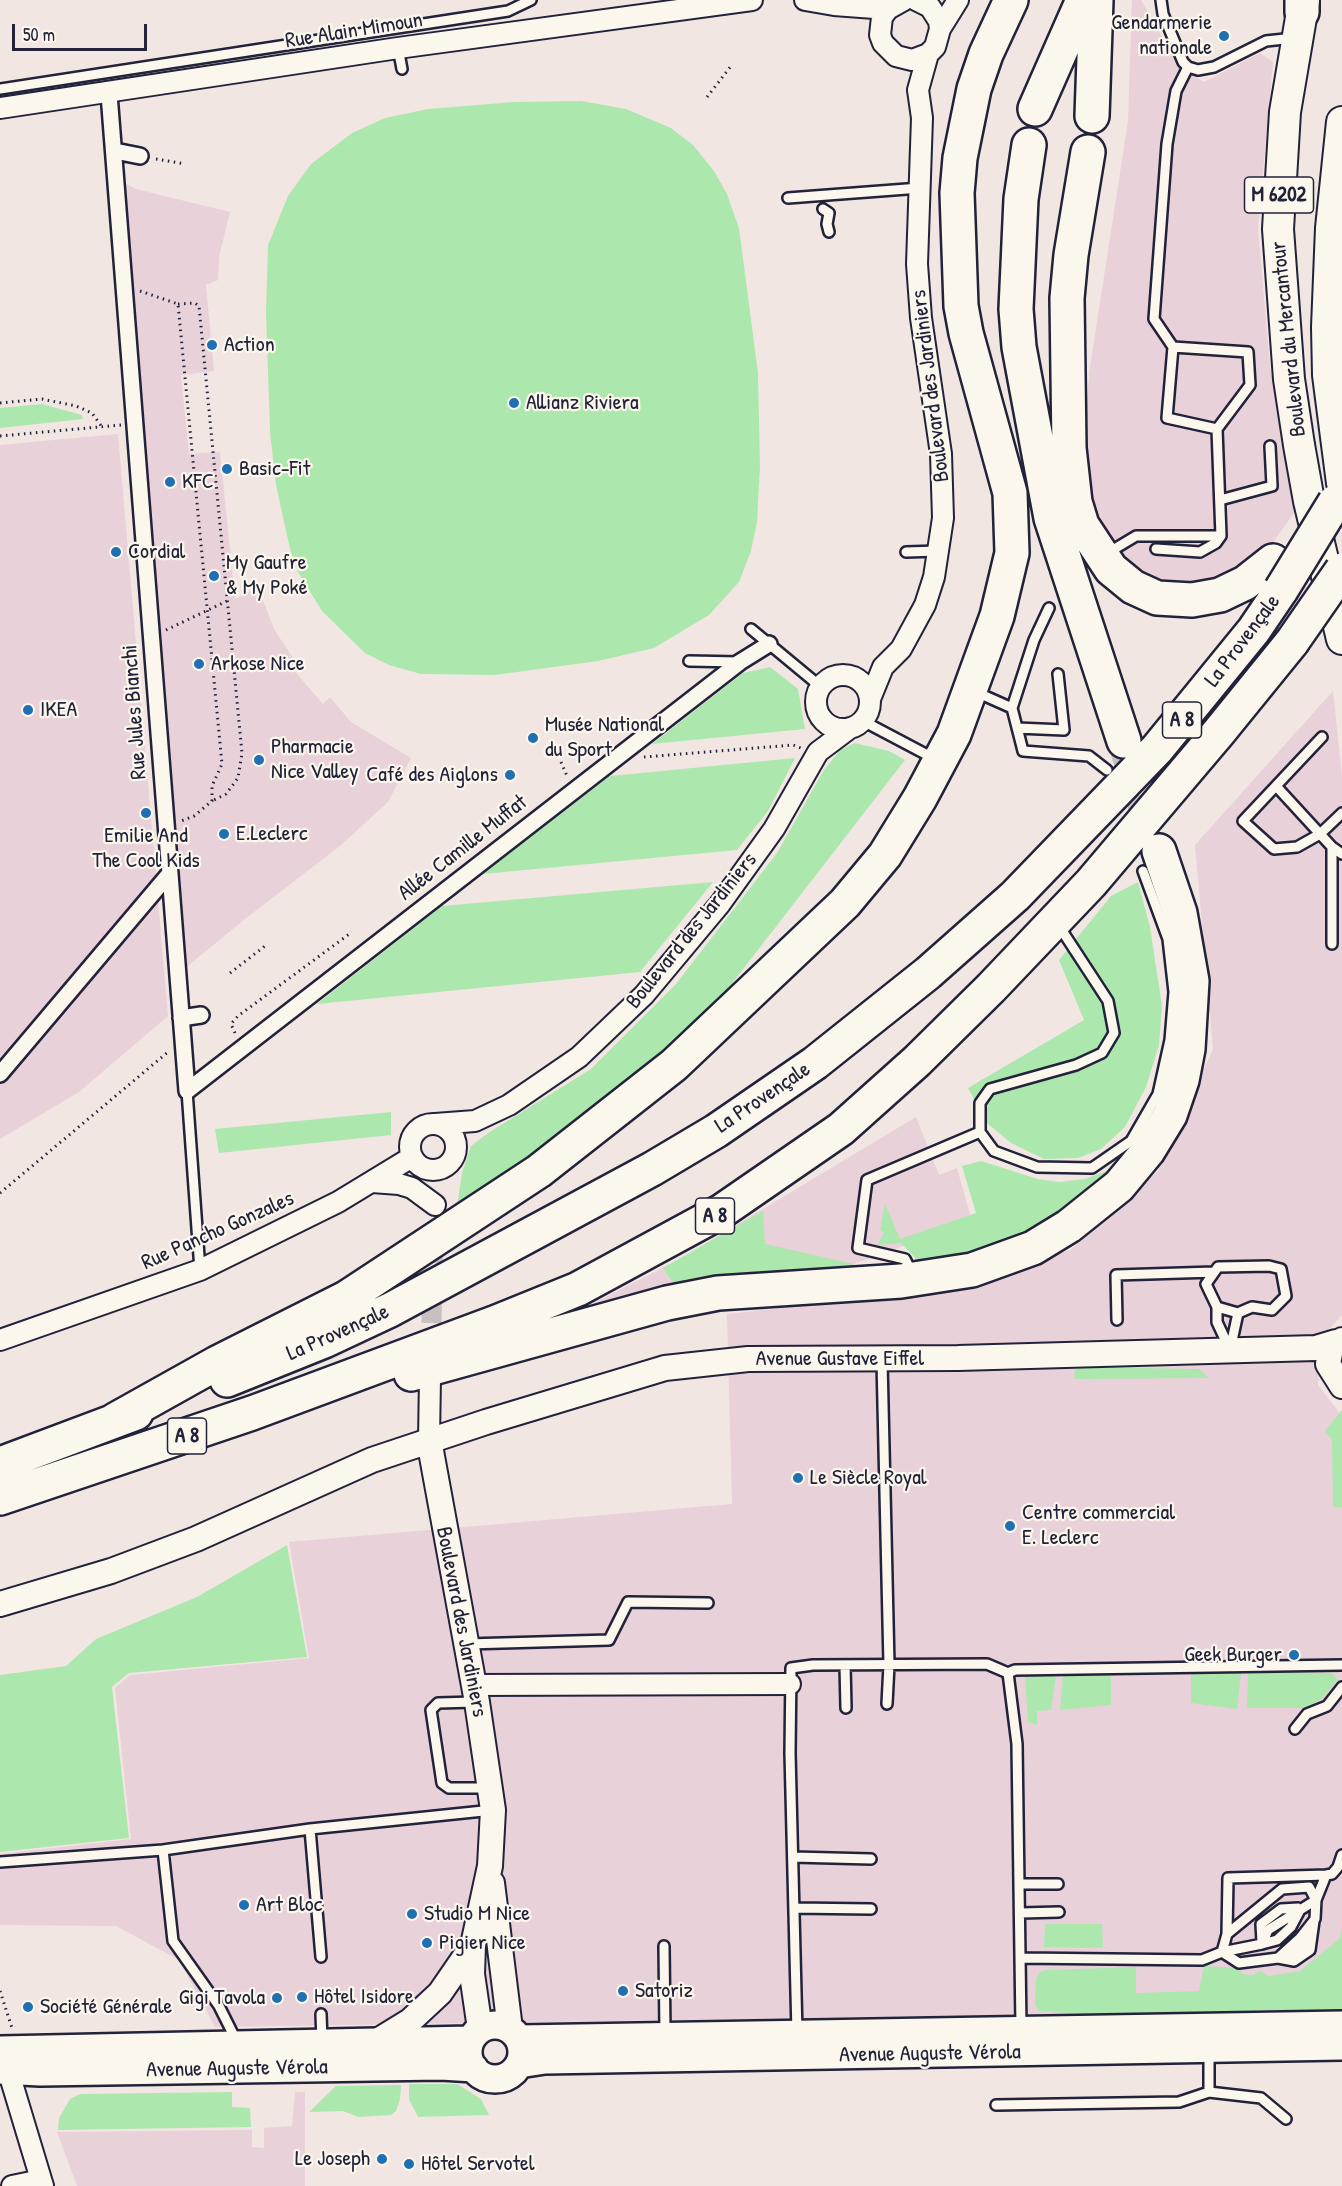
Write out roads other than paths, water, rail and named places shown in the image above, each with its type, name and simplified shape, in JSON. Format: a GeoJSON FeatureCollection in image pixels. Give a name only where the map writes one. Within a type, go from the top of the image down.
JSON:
{"type":"FeatureCollection","features":[{"type":"Feature","properties":{"kind":"highway"},"geometry":{"type":"LineString","coordinates":[[116,1420],[217,1363],[346,1298],[539,1172],[674,1065],[845,903],[885,855],[939,761],[972,690],[1005,587],[1012,553],[1013,526],[1004,470],[966,333],[959,273],[957,193],[960,158],[974,89],[986,54],[1011,0]]}},
{"type":"Feature","properties":{"kind":"highway"},"geometry":{"type":"LineString","coordinates":[[1035,109],[1083,0]]}},
{"type":"Feature","properties":{"kind":"highway"},"geometry":{"type":"LineString","coordinates":[[1092,116],[1096,0]]}},
{"type":"Feature","properties":{"kind":"highway"},"geometry":{"type":"LineString","coordinates":[[1029,144],[1021,200],[1016,309],[1019,347],[1051,518],[1124,741]]}},
{"type":"Feature","properties":{"kind":"highway"},"geometry":{"type":"LineString","coordinates":[[1088,152],[1071,255],[1067,298],[1069,448],[1075,502],[1082,525],[1111,569],[1132,587],[1157,598],[1192,600],[1220,595],[1245,583],[1277,576]]}},
{"type":"Feature","properties":{"kind":"highway","name":"La Provençale"},"geometry":{"type":"LineString","coordinates":[[0,1464],[303,1350],[390,1310],[652,1169],[716,1131],[815,1064],[928,973],[1015,896],[1157,749],[1254,630],[1277,576],[1340,492]]}},
{"type":"Feature","properties":{"kind":"highway","name":"La Provençale"},"geometry":{"type":"LineString","coordinates":[[0,1498],[252,1413],[412,1355],[578,1289],[723,1211],[841,1129],[917,1061],[1056,921],[1219,732],[1292,642],[1342,570]]}},
{"type":"Feature","properties":{"kind":"highway"},"geometry":{"type":"LineString","coordinates":[[252,1413],[472,1359],[621,1314],[667,1303],[718,1293],[915,1279],[972,1270],[1033,1248],[1069,1226],[1119,1186],[1161,1131],[1178,1097],[1182,1080],[1188,1049],[1192,981],[1180,913],[1151,861]]}},
{"type":"Feature","properties":{"kind":"main road","name":"Boulevard du Mercantour"},"geometry":{"type":"LineString","coordinates":[[1301,12],[1285,112],[1280,172],[1278,229],[1282,293],[1289,378],[1299,445],[1309,501],[1342,639]]}},
{"type":"Feature","properties":{"kind":"main road","name":"Boulevard du Mercantour"},"geometry":{"type":"LineString","coordinates":[[1340,492],[1327,352],[1331,228],[1342,123]]}},
{"type":"Feature","properties":{"kind":"main road","name":"M 6202"},"geometry":{"type":"LineString","coordinates":[[1331,228],[1342,175]]}},
{"type":"Feature","properties":{"kind":"main road"},"geometry":{"type":"LineString","coordinates":[[490,2025],[516,2044],[511,2074],[500,2079],[490,2079],[474,2068],[469,2060],[475,2035],[490,2025]]}},
{"type":"Feature","properties":{"kind":"main road","name":"Avenue Auguste Vérola"},"geometry":{"type":"LineString","coordinates":[[516,2044],[665,2038],[1342,2025]]}},
{"type":"Feature","properties":{"kind":"main road","name":"Avenue Auguste Vérola"},"geometry":{"type":"LineString","coordinates":[[5,2053],[206,2048],[238,2044],[475,2035]]}},
{"type":"Feature","properties":{"kind":"main road","name":"Avenue Auguste Vérola"},"geometry":{"type":"LineString","coordinates":[[516,2044],[545,2060],[1342,2046]]}},
{"type":"Feature","properties":{"kind":"main road","name":"Avenue Auguste Vérola"},"geometry":{"type":"LineString","coordinates":[[5,2053],[474,2068]]}},
{"type":"Feature","properties":{"kind":"street","name":"Rue Alain Mimoun"},"geometry":{"type":"LineString","coordinates":[[0,108],[109,94],[398,48],[752,0]]}},
{"type":"Feature","properties":{"kind":"street"},"geometry":{"type":"LineString","coordinates":[[805,0],[834,5],[896,4]]}},
{"type":"Feature","properties":{"kind":"street"},"geometry":{"type":"LineString","coordinates":[[940,28],[958,0]]}},
{"type":"Feature","properties":{"kind":"street"},"geometry":{"type":"LineString","coordinates":[[925,1],[935,14],[940,28]]}},
{"type":"Feature","properties":{"kind":"street"},"geometry":{"type":"LineString","coordinates":[[880,35],[882,17],[896,4]]}},
{"type":"Feature","properties":{"kind":"street"},"geometry":{"type":"LineString","coordinates":[[834,5],[860,18],[880,35]]}},
{"type":"Feature","properties":{"kind":"street","name":"Boulevard des Jardiniers"},"geometry":{"type":"LineString","coordinates":[[870,699],[883,667],[901,649],[916,625],[934,577],[938,551],[943,483],[917,264],[922,118],[918,90],[928,54],[939,38],[940,28]]}},
{"type":"Feature","properties":{"kind":"street","name":"Boulevard des Jardiniers"},"geometry":{"type":"LineString","coordinates":[[880,35],[883,43],[896,56],[918,90]]}},
{"type":"Feature","properties":{"kind":"street"},"geometry":{"type":"LineString","coordinates":[[896,56],[912,60],[928,54]]}},
{"type":"Feature","properties":{"kind":"street","name":"Rue Jules Bianchi"},"geometry":{"type":"LineString","coordinates":[[109,94],[187,1091]]}},
{"type":"Feature","properties":{"kind":"street"},"geometry":{"type":"LineString","coordinates":[[115,151],[140,156]]}},
{"type":"Feature","properties":{"kind":"street","name":"Allée Camille Muffat"},"geometry":{"type":"LineString","coordinates":[[187,1091],[740,662],[769,644]]}},
{"type":"Feature","properties":{"kind":"street"},"geometry":{"type":"LineString","coordinates":[[818,752],[819,695],[835,676],[883,667]]}},
{"type":"Feature","properties":{"kind":"street"},"geometry":{"type":"LineString","coordinates":[[819,695],[822,718],[827,723],[834,728],[857,724],[870,707],[870,699],[859,680],[844,675]]}},
{"type":"Feature","properties":{"kind":"street","name":"Boulevard des Jardiniers"},"geometry":{"type":"LineString","coordinates":[[435,1124],[475,1121],[509,1105],[579,1057],[644,995],[720,904],[774,829],[818,752],[857,724]]}},
{"type":"Feature","properties":{"kind":"street"},"geometry":{"type":"LineString","coordinates":[[0,1074],[170,873]]}},
{"type":"Feature","properties":{"kind":"street"},"geometry":{"type":"LineString","coordinates":[[181,1018],[201,1015]]}},
{"type":"Feature","properties":{"kind":"street"},"geometry":{"type":"LineString","coordinates":[[457,1149],[453,1135],[442,1126],[435,1124],[420,1128],[410,1141],[412,1157],[419,1166],[436,1171],[450,1163],[475,1121]]}},
{"type":"Feature","properties":{"kind":"street","name":"Rue Pancho Gonzales"},"geometry":{"type":"LineString","coordinates":[[0,1340],[200,1270],[372,1182],[412,1157]]}},
{"type":"Feature","properties":{"kind":"street"},"geometry":{"type":"LineString","coordinates":[[372,1182],[399,1184],[412,1188],[434,1214],[436,1171]]}},
{"type":"Feature","properties":{"kind":"street","name":"Avenue Gustave Eiffel"},"geometry":{"type":"LineString","coordinates":[[0,1604],[100,1575],[196,1539],[372,1460],[429,1440],[665,1368],[748,1359],[1230,1350],[1262,1350],[1295,1354],[1338,1365]]}},
{"type":"Feature","properties":{"kind":"street","name":"Boulevard des Jardiniers"},"geometry":{"type":"LineString","coordinates":[[430,1377],[429,1440],[476,1693],[491,1799],[490,1866],[516,2044]]}},
{"type":"Feature","properties":{"kind":"street"},"geometry":{"type":"LineString","coordinates":[[476,1693],[790,1684]]}},
{"type":"Feature","properties":{"kind":"street","name":"Boulevard des Jardiniers"},"geometry":{"type":"LineString","coordinates":[[475,2035],[473,1945],[490,1866]]}},
{"type":"Feature","properties":{"kind":"street","name":"Boulevard des Jardiniers"},"geometry":{"type":"LineString","coordinates":[[379,2040],[410,2021],[440,1993],[473,1945]]}},
{"type":"Feature","properties":{"kind":"street"},"geometry":{"type":"LineString","coordinates":[[0,2183],[12,2186],[42,2183],[5,2053]]}},
{"type":"Feature","properties":{"kind":"lane"},"geometry":{"type":"LineString","coordinates":[[0,88],[508,11],[531,0]]}},
{"type":"Feature","properties":{"kind":"lane"},"geometry":{"type":"LineString","coordinates":[[1162,1],[1174,40],[1188,67],[1198,70],[1214,67],[1266,41],[1301,12]]}},
{"type":"Feature","properties":{"kind":"lane"},"geometry":{"type":"LineString","coordinates":[[398,48],[402,69]]}},
{"type":"Feature","properties":{"kind":"lane"},"geometry":{"type":"LineString","coordinates":[[1188,67],[1176,91],[1167,144],[1154,319],[1173,347],[1167,418],[1217,429]]}},
{"type":"Feature","properties":{"kind":"lane"},"geometry":{"type":"LineString","coordinates":[[788,198],[920,188]]}},
{"type":"Feature","properties":{"kind":"lane"},"geometry":{"type":"LineString","coordinates":[[823,209],[829,213],[828,228]]}},
{"type":"Feature","properties":{"kind":"lane"},"geometry":{"type":"LineString","coordinates":[[1156,549],[1200,552],[1215,543],[1221,536],[1217,429],[1250,385],[1248,352],[1173,347]]}},
{"type":"Feature","properties":{"kind":"lane"},"geometry":{"type":"LineString","coordinates":[[1220,500],[1272,486],[1270,446]]}},
{"type":"Feature","properties":{"kind":"lane"},"geometry":{"type":"LineString","coordinates":[[1111,551],[1136,536],[1221,536]]}},
{"type":"Feature","properties":{"kind":"lane"},"geometry":{"type":"LineString","coordinates":[[906,552],[938,551]]}},
{"type":"Feature","properties":{"kind":"lane"},"geometry":{"type":"LineString","coordinates":[[1049,608],[1034,640],[1012,708],[1023,750],[1089,756],[1107,770]]}},
{"type":"Feature","properties":{"kind":"lane"},"geometry":{"type":"LineString","coordinates":[[752,629],[819,695]]}},
{"type":"Feature","properties":{"kind":"lane"},"geometry":{"type":"LineString","coordinates":[[689,661],[740,662]]}},
{"type":"Feature","properties":{"kind":"lane"},"geometry":{"type":"LineString","coordinates":[[1017,728],[1064,730],[1058,675]]}},
{"type":"Feature","properties":{"kind":"lane"},"geometry":{"type":"LineString","coordinates":[[972,690],[1012,708]]}},
{"type":"Feature","properties":{"kind":"lane"},"geometry":{"type":"LineString","coordinates":[[857,724],[939,761]]}},
{"type":"Feature","properties":{"kind":"lane"},"geometry":{"type":"LineString","coordinates":[[1322,738],[1243,821],[1274,849],[1297,847],[1320,834],[1342,813]]}},
{"type":"Feature","properties":{"kind":"lane"},"geometry":{"type":"LineString","coordinates":[[1276,786],[1332,847],[1342,854]]}},
{"type":"Feature","properties":{"kind":"lane"},"geometry":{"type":"LineString","coordinates":[[1332,847],[1332,944]]}},
{"type":"Feature","properties":{"kind":"lane"},"geometry":{"type":"LineString","coordinates":[[1056,921],[1108,1001],[1114,1033],[1102,1053],[1076,1065],[990,1089],[980,1103],[980,1132],[994,1151],[1037,1167],[1092,1168],[1131,1141],[1158,1094],[1170,1040],[1174,992],[1168,939],[1151,861]]}},
{"type":"Feature","properties":{"kind":"lane","name":"Rue Jules Bianchi"},"geometry":{"type":"LineString","coordinates":[[187,1091],[200,1270]]}},
{"type":"Feature","properties":{"kind":"lane"},"geometry":{"type":"LineString","coordinates":[[915,1279],[905,1259],[858,1248],[867,1180],[980,1132]]}},
{"type":"Feature","properties":{"kind":"lane"},"geometry":{"type":"LineString","coordinates":[[1217,1307],[1238,1313],[1252,1307],[1272,1310],[1286,1296],[1281,1269],[1269,1266],[1218,1267],[1206,1284],[1217,1307],[1217,1322],[1230,1350]]}},
{"type":"Feature","properties":{"kind":"lane"},"geometry":{"type":"LineString","coordinates":[[1117,1320],[1116,1275],[1214,1272]]}},
{"type":"Feature","properties":{"kind":"lane"},"geometry":{"type":"LineString","coordinates":[[1230,1350],[1238,1313]]}},
{"type":"Feature","properties":{"kind":"lane"},"geometry":{"type":"LineString","coordinates":[[882,1358],[889,1665],[887,1704]]}},
{"type":"Feature","properties":{"kind":"lane"},"geometry":{"type":"LineString","coordinates":[[466,1644],[609,1640],[628,1602],[708,1604]]}},
{"type":"Feature","properties":{"kind":"lane"},"geometry":{"type":"LineString","coordinates":[[797,2036],[791,1668],[845,1665],[987,1664],[1008,1673],[1015,1670],[1342,1665]]}},
{"type":"Feature","properties":{"kind":"lane"},"geometry":{"type":"LineString","coordinates":[[845,1665],[846,1708]]}},
{"type":"Feature","properties":{"kind":"lane"},"geometry":{"type":"LineString","coordinates":[[1008,1673],[1017,1744],[1021,2032]]}},
{"type":"Feature","properties":{"kind":"lane"},"geometry":{"type":"LineString","coordinates":[[1295,1729],[1307,1714],[1327,1706],[1342,1687]]}},
{"type":"Feature","properties":{"kind":"lane"},"geometry":{"type":"LineString","coordinates":[[476,1693],[438,1703],[431,1710],[442,1783],[449,1788],[491,1799]]}},
{"type":"Feature","properties":{"kind":"lane"},"geometry":{"type":"LineString","coordinates":[[0,1862],[163,1850],[310,1829],[491,1799]]}},
{"type":"Feature","properties":{"kind":"lane"},"geometry":{"type":"LineString","coordinates":[[310,1829],[321,1957]]}},
{"type":"Feature","properties":{"kind":"lane"},"geometry":{"type":"LineString","coordinates":[[163,1850],[173,1941],[219,2006],[238,2044]]}},
{"type":"Feature","properties":{"kind":"lane"},"geometry":{"type":"LineString","coordinates":[[1222,1952],[1227,1934],[1228,1878],[1332,1874],[1338,1867],[1342,1855]]}},
{"type":"Feature","properties":{"kind":"lane"},"geometry":{"type":"LineString","coordinates":[[793,1857],[871,1859]]}},
{"type":"Feature","properties":{"kind":"lane"},"geometry":{"type":"LineString","coordinates":[[1222,1952],[1239,1963],[1278,1958],[1294,1961],[1310,1950],[1316,1900],[1326,1875]]}},
{"type":"Feature","properties":{"kind":"lane"},"geometry":{"type":"LineString","coordinates":[[1020,1884],[1058,1884]]}},
{"type":"Feature","properties":{"kind":"lane"},"geometry":{"type":"LineString","coordinates":[[1227,1934],[1282,1889],[1309,1887],[1316,1900]]}},
{"type":"Feature","properties":{"kind":"lane"},"geometry":{"type":"LineString","coordinates":[[1021,1958],[1202,1960],[1222,1952],[1262,1944],[1268,1930],[1316,1900]]}},
{"type":"Feature","properties":{"kind":"lane"},"geometry":{"type":"LineString","coordinates":[[794,1908],[871,1909]]}},
{"type":"Feature","properties":{"kind":"lane"},"geometry":{"type":"LineString","coordinates":[[1021,1913],[1059,1912]]}},
{"type":"Feature","properties":{"kind":"lane"},"geometry":{"type":"LineString","coordinates":[[1278,1958],[1300,1938],[1315,1919]]}},
{"type":"Feature","properties":{"kind":"lane"},"geometry":{"type":"LineString","coordinates":[[664,1946],[665,2038]]}},
{"type":"Feature","properties":{"kind":"lane"},"geometry":{"type":"LineString","coordinates":[[321,2014],[322,2042]]}},
{"type":"Feature","properties":{"kind":"lane"},"geometry":{"type":"LineString","coordinates":[[1209,2049],[1209,2092]]}},
{"type":"Feature","properties":{"kind":"lane"},"geometry":{"type":"LineString","coordinates":[[996,2105],[1179,2102],[1209,2092],[1261,2098],[1286,2119]]}},
{"type":"Feature","properties":{"kind":"tunnel"},"geometry":{"type":"LineString","coordinates":[[1126,748],[1159,851]]}},
{"type":"Feature","properties":{"kind":"tunnel"},"geometry":{"type":"LineString","coordinates":[[431,1353],[433,1235]]}},
{"type":"Feature","properties":{"kind":"place","name":"Gendarmerie nationale"},"geometry":{"type":"Point","coordinates":[1224,36]}},
{"type":"Feature","properties":{"kind":"place","name":"Action"},"geometry":{"type":"Point","coordinates":[212,345]}},
{"type":"Feature","properties":{"kind":"place","name":"Allianz Riviera"},"geometry":{"type":"Point","coordinates":[514,403]}},
{"type":"Feature","properties":{"kind":"place","name":"Basic-Fit"},"geometry":{"type":"Point","coordinates":[227,469]}},
{"type":"Feature","properties":{"kind":"place","name":"KFC"},"geometry":{"type":"Point","coordinates":[170,482]}},
{"type":"Feature","properties":{"kind":"place","name":"Cordial"},"geometry":{"type":"Point","coordinates":[116,552]}},
{"type":"Feature","properties":{"kind":"place","name":"My Gaufre & My Poké"},"geometry":{"type":"Point","coordinates":[214,576]}},
{"type":"Feature","properties":{"kind":"place","name":"Arkose Nice"},"geometry":{"type":"Point","coordinates":[199,664]}},
{"type":"Feature","properties":{"kind":"place","name":"IKEA"},"geometry":{"type":"Point","coordinates":[28,710]}},
{"type":"Feature","properties":{"kind":"place","name":"Musée National du Sport"},"geometry":{"type":"Point","coordinates":[533,738]}},
{"type":"Feature","properties":{"kind":"place","name":"Pharmacie Nice Valley"},"geometry":{"type":"Point","coordinates":[259,760]}},
{"type":"Feature","properties":{"kind":"place","name":"Café des Aiglons"},"geometry":{"type":"Point","coordinates":[510,775]}},
{"type":"Feature","properties":{"kind":"place","name":"Emilie And The Cool Kids"},"geometry":{"type":"Point","coordinates":[146,813]}},
{"type":"Feature","properties":{"kind":"place","name":"E.Leclerc"},"geometry":{"type":"Point","coordinates":[224,834]}},
{"type":"Feature","properties":{"kind":"place","name":"Le Siècle Royal"},"geometry":{"type":"Point","coordinates":[798,1478]}},
{"type":"Feature","properties":{"kind":"place","name":"Centre commercial E. Leclerc"},"geometry":{"type":"Point","coordinates":[1010,1526]}},
{"type":"Feature","properties":{"kind":"place","name":"Geek Burger"},"geometry":{"type":"Point","coordinates":[1294,1655]}},
{"type":"Feature","properties":{"kind":"place","name":"Art Bloc"},"geometry":{"type":"Point","coordinates":[244,1905]}},
{"type":"Feature","properties":{"kind":"place","name":"Studio M Nice"},"geometry":{"type":"Point","coordinates":[412,1914]}},
{"type":"Feature","properties":{"kind":"place","name":"Pigier Nice"},"geometry":{"type":"Point","coordinates":[427,1943]}},
{"type":"Feature","properties":{"kind":"place","name":"Satoriz"},"geometry":{"type":"Point","coordinates":[623,1991]}},
{"type":"Feature","properties":{"kind":"place","name":"Hôtel Isidore"},"geometry":{"type":"Point","coordinates":[302,1997]}},
{"type":"Feature","properties":{"kind":"place","name":"Gigi Tavola"},"geometry":{"type":"Point","coordinates":[277,1998]}},
{"type":"Feature","properties":{"kind":"place","name":"Société Générale"},"geometry":{"type":"Point","coordinates":[28,2007]}},
{"type":"Feature","properties":{"kind":"place","name":"Le Joseph"},"geometry":{"type":"Point","coordinates":[382,2159]}},
{"type":"Feature","properties":{"kind":"place","name":"Hôtel Servotel"},"geometry":{"type":"Point","coordinates":[409,2164]}}]}
